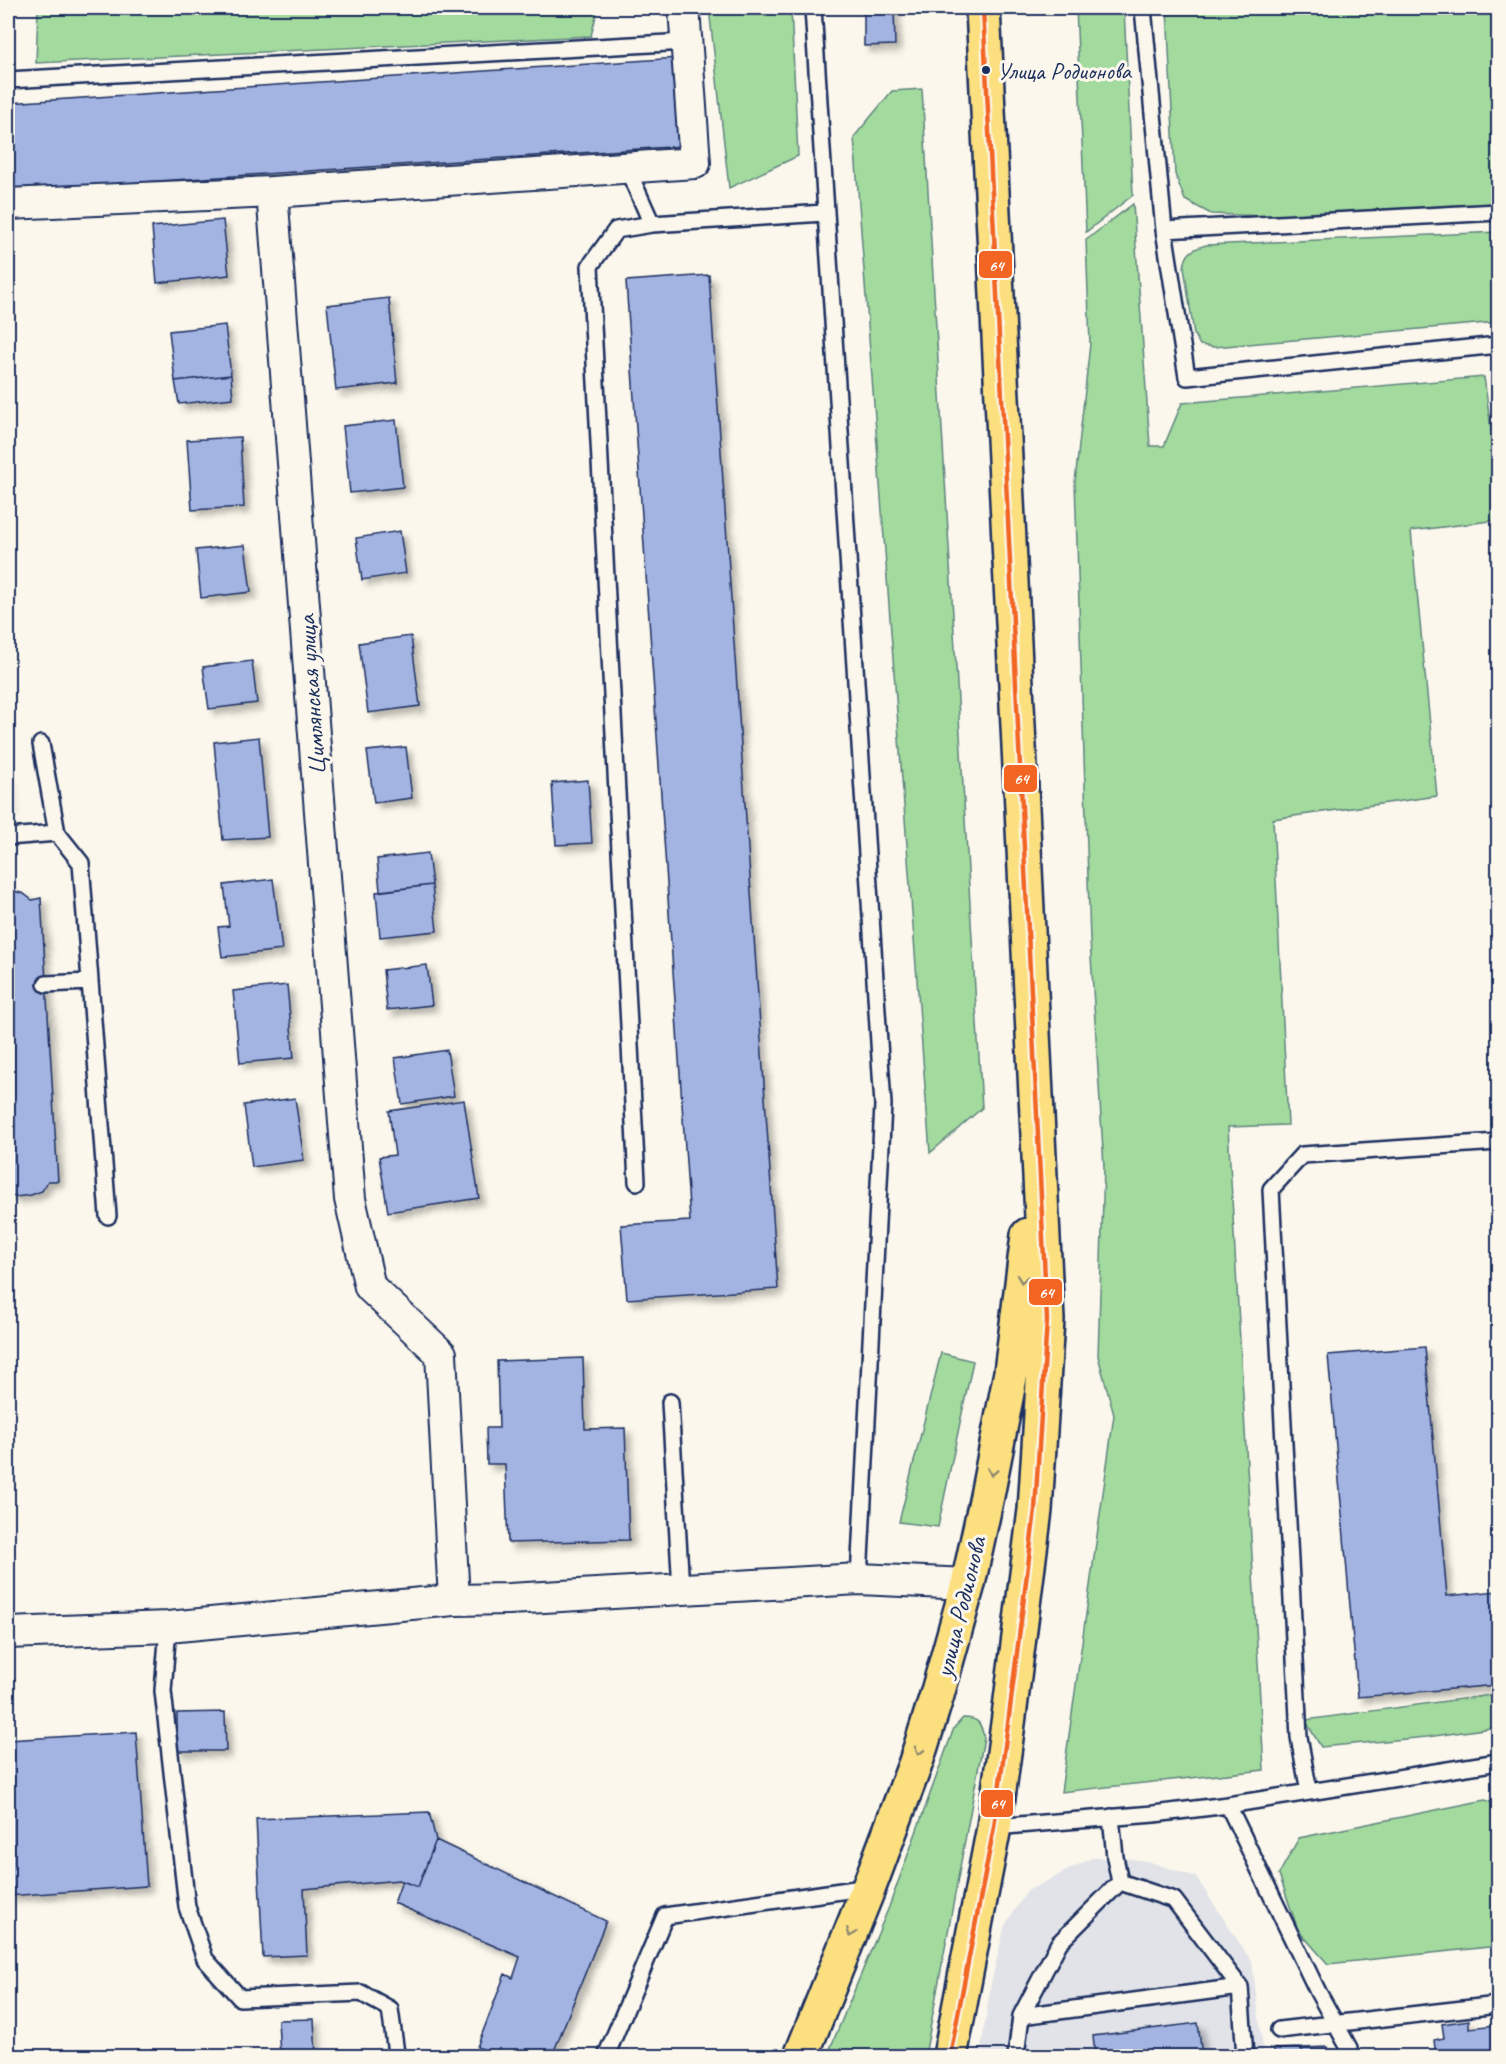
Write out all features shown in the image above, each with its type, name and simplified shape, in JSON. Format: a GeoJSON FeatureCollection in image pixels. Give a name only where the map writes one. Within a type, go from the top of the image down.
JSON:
{"type":"FeatureCollection","features":[{"type":"Feature","properties":{"kind":"main road","name":"улица Родионова"},"geometry":{"type":"LineString","coordinates":[[950,2056],[994,1827],[1035,1510],[1047,1320],[1040,1138],[983,8]]}},
{"type":"Feature","properties":{"kind":"main road","name":"улица Родионова"},"geometry":{"type":"LineString","coordinates":[[801,2056],[869,1887],[930,1717],[968,1584],[1011,1372],[1040,1138]]}},
{"type":"Feature","properties":{"kind":"street"},"geometry":{"type":"LineString","coordinates":[[8,204],[272,192],[695,163],[684,8]]}},
{"type":"Feature","properties":{"kind":"street","name":"Цимлянская улица"},"geometry":{"type":"LineString","coordinates":[[272,192],[350,1199],[370,1287],[441,1354],[454,1600]]}},
{"type":"Feature","properties":{"kind":"street"},"geometry":{"type":"LineString","coordinates":[[8,1634],[168,1627],[454,1600],[509,1599],[859,1579],[968,1584]]}},
{"type":"Feature","properties":{"kind":"lane"},"geometry":{"type":"LineString","coordinates":[[813,8],[824,213],[883,1105],[859,1579]]}},
{"type":"Feature","properties":{"kind":"lane"},"geometry":{"type":"LineString","coordinates":[[1143,8],[1164,230],[1186,377],[1498,345]]}},
{"type":"Feature","properties":{"kind":"lane"},"geometry":{"type":"LineString","coordinates":[[8,80],[686,42]]}},
{"type":"Feature","properties":{"kind":"lane"},"geometry":{"type":"LineString","coordinates":[[627,168],[652,224]]}},
{"type":"Feature","properties":{"kind":"lane"},"geometry":{"type":"LineString","coordinates":[[1164,230],[1498,212]]}},
{"type":"Feature","properties":{"kind":"lane"},"geometry":{"type":"LineString","coordinates":[[638,1182],[590,266],[616,230],[652,224],[824,213]]}},
{"type":"Feature","properties":{"kind":"lane"},"geometry":{"type":"LineString","coordinates":[[41,744],[57,833],[81,863],[108,1216]]}},
{"type":"Feature","properties":{"kind":"lane"},"geometry":{"type":"LineString","coordinates":[[8,837],[57,833]]}},
{"type":"Feature","properties":{"kind":"lane"},"geometry":{"type":"LineString","coordinates":[[46,984],[90,982]]}},
{"type":"Feature","properties":{"kind":"lane"},"geometry":{"type":"LineString","coordinates":[[1309,1792],[1299,1737],[1271,1189],[1302,1155],[1498,1142]]}},
{"type":"Feature","properties":{"kind":"lane"},"geometry":{"type":"LineString","coordinates":[[670,1402],[681,1589]]}},
{"type":"Feature","properties":{"kind":"lane"},"geometry":{"type":"LineString","coordinates":[[168,1627],[163,1691],[187,1908],[205,1959],[240,1998],[361,1993],[390,2009],[395,2056]]}},
{"type":"Feature","properties":{"kind":"lane"},"geometry":{"type":"LineString","coordinates":[[994,1827],[1228,1805],[1498,1762]]}},
{"type":"Feature","properties":{"kind":"lane"},"geometry":{"type":"LineString","coordinates":[[1228,1805],[1318,1992],[1349,2048],[1350,2056]]}},
{"type":"Feature","properties":{"kind":"lane"},"geometry":{"type":"LineString","coordinates":[[1111,1817],[1120,1882]]}},
{"type":"Feature","properties":{"kind":"lane"},"geometry":{"type":"LineString","coordinates":[[1120,1882],[1174,1900],[1240,1987],[1245,2056]]}},
{"type":"Feature","properties":{"kind":"lane"},"geometry":{"type":"LineString","coordinates":[[1016,2056],[1021,2016],[1059,1943],[1120,1882]]}},
{"type":"Feature","properties":{"kind":"lane"},"geometry":{"type":"LineString","coordinates":[[606,2056],[665,1916],[869,1887]]}},
{"type":"Feature","properties":{"kind":"lane"},"geometry":{"type":"LineString","coordinates":[[1021,2016],[1240,1987]]}},
{"type":"Feature","properties":{"kind":"lane"},"geometry":{"type":"LineString","coordinates":[[1279,2030],[1498,2005]]}},
{"type":"Feature","properties":{"kind":"shaded area"},"geometry":{"type":"Polygon","coordinates":[[[1115,1857],[1147,1861],[1196,1877],[1252,1962],[1264,2056],[980,2056],[991,1983],[1005,1925],[1027,1891],[1092,1858],[1115,1857]]]}},
{"type":"Feature","properties":{"kind":"green space"},"geometry":{"type":"Polygon","coordinates":[[[38,8],[598,8],[591,36],[36,63],[38,8]]]}},
{"type":"Feature","properties":{"kind":"green space"},"geometry":{"type":"Polygon","coordinates":[[[709,8],[791,8],[798,156],[729,188],[709,8]]]}},
{"type":"Feature","properties":{"kind":"green space"},"geometry":{"type":"Polygon","coordinates":[[[1076,8],[1124,8],[1133,195],[1086,232],[1076,8]]]}},
{"type":"Feature","properties":{"kind":"green space"},"geometry":{"type":"Polygon","coordinates":[[[1167,8],[1498,8],[1498,203],[1266,216],[1211,214],[1185,200],[1175,174],[1167,8]]]}},
{"type":"Feature","properties":{"kind":"green space"},"geometry":{"type":"Polygon","coordinates":[[[922,89],[982,1108],[930,1153],[854,137],[892,91],[922,89]]]}},
{"type":"Feature","properties":{"kind":"green space"},"geometry":{"type":"Polygon","coordinates":[[[1133,204],[1150,446],[1164,446],[1182,403],[1484,377],[1498,480],[1498,520],[1411,531],[1437,796],[1273,819],[1288,1125],[1228,1127],[1264,1770],[1061,1792],[1114,1415],[1098,1356],[1104,1167],[1090,940],[1075,482],[1090,344],[1086,240],[1133,204]]]}},
{"type":"Feature","properties":{"kind":"green space"},"geometry":{"type":"Polygon","coordinates":[[[1498,232],[1498,322],[1214,347],[1200,345],[1194,334],[1184,267],[1186,258],[1193,250],[1206,245],[1498,232]]]}},
{"type":"Feature","properties":{"kind":"green space"},"geometry":{"type":"Polygon","coordinates":[[[941,1353],[973,1361],[938,1527],[899,1522],[941,1353]]]}},
{"type":"Feature","properties":{"kind":"green space"},"geometry":{"type":"Polygon","coordinates":[[[1498,1694],[1498,1727],[1427,1737],[1321,1747],[1305,1720],[1498,1694]]]}},
{"type":"Feature","properties":{"kind":"green space"},"geometry":{"type":"Polygon","coordinates":[[[963,1718],[976,1720],[982,1729],[984,1738],[925,2056],[827,2056],[889,1907],[954,1728],[963,1718]]]}},
{"type":"Feature","properties":{"kind":"green space"},"geometry":{"type":"Polygon","coordinates":[[[1485,1800],[1498,1805],[1498,1946],[1328,1964],[1298,1930],[1279,1874],[1299,1838],[1485,1800]]]}},
{"type":"Feature","properties":{"kind":"building"},"geometry":{"type":"Polygon","coordinates":[[[864,8],[894,8],[895,45],[864,46],[864,8]]]}},
{"type":"Feature","properties":{"kind":"building"},"geometry":{"type":"Polygon","coordinates":[[[678,58],[684,146],[8,191],[8,103],[678,58]]]}},
{"type":"Feature","properties":{"kind":"building"},"geometry":{"type":"Polygon","coordinates":[[[223,220],[229,275],[157,283],[152,227],[223,220]]]}},
{"type":"Feature","properties":{"kind":"building"},"geometry":{"type":"Polygon","coordinates":[[[709,275],[778,1289],[627,1299],[621,1225],[690,1221],[626,281],[709,275]]]}},
{"type":"Feature","properties":{"kind":"building"},"geometry":{"type":"Polygon","coordinates":[[[389,298],[397,383],[336,390],[327,305],[389,298]]]}},
{"type":"Feature","properties":{"kind":"building"},"geometry":{"type":"Polygon","coordinates":[[[225,325],[231,375],[175,381],[169,331],[225,325]]]}},
{"type":"Feature","properties":{"kind":"building"},"geometry":{"type":"Polygon","coordinates":[[[231,375],[233,398],[179,404],[175,381],[231,375]]]}},
{"type":"Feature","properties":{"kind":"building"},"geometry":{"type":"Polygon","coordinates":[[[396,420],[403,487],[350,493],[343,426],[396,420]]]}},
{"type":"Feature","properties":{"kind":"building"},"geometry":{"type":"Polygon","coordinates":[[[240,437],[244,507],[192,510],[187,440],[240,437]]]}},
{"type":"Feature","properties":{"kind":"building"},"geometry":{"type":"Polygon","coordinates":[[[400,531],[406,573],[362,580],[356,538],[400,531]]]}},
{"type":"Feature","properties":{"kind":"building"},"geometry":{"type":"Polygon","coordinates":[[[245,545],[251,592],[201,598],[196,550],[245,545]]]}},
{"type":"Feature","properties":{"kind":"building"},"geometry":{"type":"Polygon","coordinates":[[[411,636],[420,706],[368,713],[359,643],[411,636]]]}},
{"type":"Feature","properties":{"kind":"building"},"geometry":{"type":"Polygon","coordinates":[[[252,661],[257,703],[209,709],[203,667],[252,661]]]}},
{"type":"Feature","properties":{"kind":"building"},"geometry":{"type":"Polygon","coordinates":[[[259,737],[268,837],[223,840],[214,742],[259,737]]]}},
{"type":"Feature","properties":{"kind":"building"},"geometry":{"type":"Polygon","coordinates":[[[406,747],[412,798],[374,803],[367,751],[406,747]]]}},
{"type":"Feature","properties":{"kind":"building"},"geometry":{"type":"Polygon","coordinates":[[[8,777],[10,809],[8,809],[8,777]]]}},
{"type":"Feature","properties":{"kind":"building"},"geometry":{"type":"Polygon","coordinates":[[[588,780],[592,843],[556,845],[552,783],[588,780]]]}},
{"type":"Feature","properties":{"kind":"building"},"geometry":{"type":"Polygon","coordinates":[[[428,853],[432,885],[380,891],[377,859],[428,853]]]}},
{"type":"Feature","properties":{"kind":"building"},"geometry":{"type":"Polygon","coordinates":[[[273,879],[282,950],[222,957],[218,927],[229,926],[224,885],[273,879]]]}},
{"type":"Feature","properties":{"kind":"building"},"geometry":{"type":"Polygon","coordinates":[[[432,885],[437,931],[380,937],[376,892],[432,885]]]}},
{"type":"Feature","properties":{"kind":"building"},"geometry":{"type":"Polygon","coordinates":[[[8,889],[24,894],[32,900],[41,898],[58,1181],[48,1181],[42,1191],[16,1197],[8,1195],[8,889]]]}},
{"type":"Feature","properties":{"kind":"building"},"geometry":{"type":"Polygon","coordinates":[[[427,965],[432,1005],[387,1010],[383,970],[427,965]]]}},
{"type":"Feature","properties":{"kind":"building"},"geometry":{"type":"Polygon","coordinates":[[[287,985],[294,1058],[240,1063],[233,991],[287,985]]]}},
{"type":"Feature","properties":{"kind":"building"},"geometry":{"type":"Polygon","coordinates":[[[447,1050],[454,1096],[402,1104],[395,1058],[447,1050]]]}},
{"type":"Feature","properties":{"kind":"building"},"geometry":{"type":"Polygon","coordinates":[[[295,1098],[304,1160],[252,1167],[244,1105],[295,1098]]]}},
{"type":"Feature","properties":{"kind":"building"},"geometry":{"type":"Polygon","coordinates":[[[464,1100],[479,1198],[388,1212],[379,1157],[395,1155],[389,1111],[464,1100]]]}},
{"type":"Feature","properties":{"kind":"building"},"geometry":{"type":"Polygon","coordinates":[[[1425,1347],[1447,1596],[1498,1591],[1498,1685],[1358,1697],[1328,1355],[1425,1347]]]}},
{"type":"Feature","properties":{"kind":"building"},"geometry":{"type":"Polygon","coordinates":[[[583,1358],[585,1429],[625,1428],[629,1540],[508,1543],[505,1464],[487,1464],[486,1428],[499,1428],[497,1361],[583,1358]]]}},
{"type":"Feature","properties":{"kind":"building"},"geometry":{"type":"Polygon","coordinates":[[[225,1712],[226,1751],[177,1751],[177,1713],[225,1712]]]}},
{"type":"Feature","properties":{"kind":"building"},"geometry":{"type":"Polygon","coordinates":[[[136,1732],[147,1886],[8,1896],[8,1740],[136,1732]]]}},
{"type":"Feature","properties":{"kind":"building"},"geometry":{"type":"Polygon","coordinates":[[[429,1812],[436,1840],[418,1887],[399,1880],[304,1889],[307,1955],[263,1957],[256,1819],[429,1812]]]}},
{"type":"Feature","properties":{"kind":"building"},"geometry":{"type":"Polygon","coordinates":[[[436,1840],[606,1921],[552,2056],[485,2056],[488,2051],[477,2047],[505,1974],[513,1978],[520,1957],[394,1903],[402,1881],[418,1887],[436,1840]]]}},
{"type":"Feature","properties":{"kind":"building"},"geometry":{"type":"Polygon","coordinates":[[[314,2019],[316,2056],[280,2056],[278,2020],[314,2019]]]}},
{"type":"Feature","properties":{"kind":"building"},"geometry":{"type":"Polygon","coordinates":[[[1469,2020],[1469,2028],[1496,2025],[1498,2056],[1436,2056],[1434,2040],[1444,2038],[1442,2024],[1469,2020]]]}},
{"type":"Feature","properties":{"kind":"building"},"geometry":{"type":"Polygon","coordinates":[[[1198,2023],[1202,2056],[1095,2056],[1093,2036],[1198,2023]]]}},
{"type":"Feature","properties":{"kind":"building"},"geometry":{"type":"Polygon","coordinates":[[[1328,2047],[1329,2056],[1303,2056],[1302,2048],[1328,2047]]]}},
{"type":"Feature","properties":{"kind":"building"},"geometry":{"type":"Polygon","coordinates":[[[1302,2048],[1303,2056],[1275,2056],[1274,2049],[1302,2048]]]}},
{"type":"Feature","properties":{"kind":"transit line","name":"64"},"geometry":{"type":"LineString","coordinates":[[950,2056],[994,1827],[1009,1716],[1035,1510],[1047,1320],[983,8]]}},
{"type":"Feature","properties":{"kind":"place","name":"Улица Родионова"},"geometry":{"type":"Point","coordinates":[986,70]}}]}
